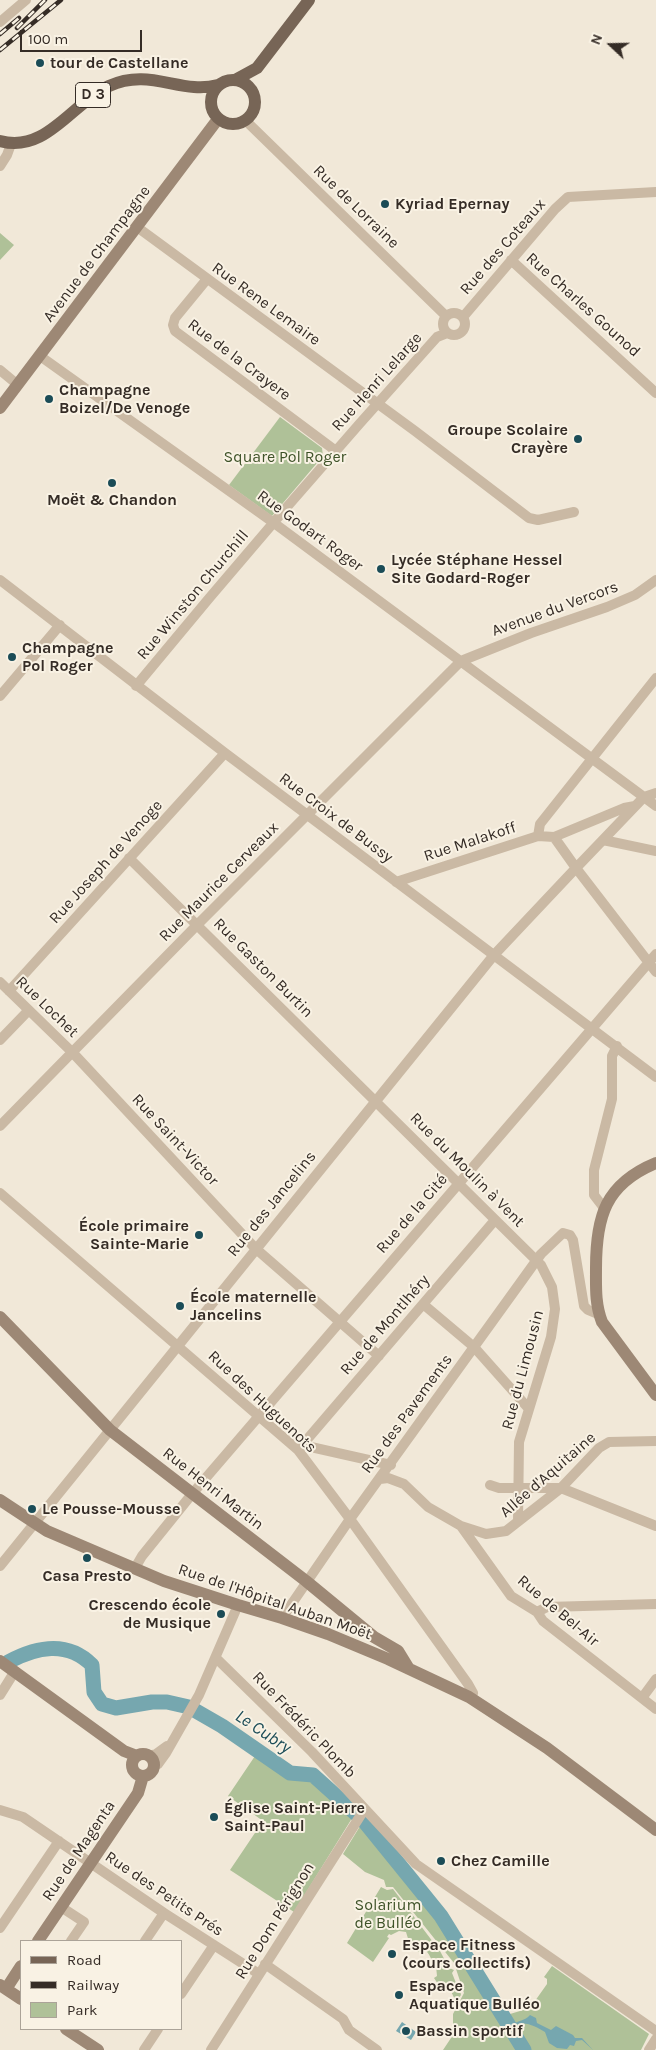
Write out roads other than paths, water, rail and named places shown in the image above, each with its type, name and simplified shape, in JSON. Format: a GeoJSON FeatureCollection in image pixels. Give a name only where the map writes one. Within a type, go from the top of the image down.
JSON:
{"type":"FeatureCollection","features":[{"type":"Feature","properties":{"kind":"main road"},"geometry":{"type":"LineString","coordinates":[[235,80],[257,68],[309,0]]}},
{"type":"Feature","properties":{"kind":"main road"},"geometry":{"type":"LineString","coordinates":[[253,93],[257,68]]}},
{"type":"Feature","properties":{"kind":"main road","name":"D 3"},"geometry":{"type":"LineString","coordinates":[[5,143],[25,143],[38,138],[56,126],[87,99],[115,83],[137,79],[151,79],[197,89],[218,85]]}},
{"type":"Feature","properties":{"kind":"main road"},"geometry":{"type":"LineString","coordinates":[[197,89],[211,105],[218,119],[232,124],[246,120],[253,111],[255,99],[246,84],[229,80],[218,85],[212,94],[211,105]]}},
{"type":"Feature","properties":{"kind":"main road","name":"Avenue de Champagne"},"geometry":{"type":"LineString","coordinates":[[0,408],[218,119]]}},
{"type":"Feature","properties":{"kind":"main road"},"geometry":{"type":"LineString","coordinates":[[656,1163],[639,1170],[615,1193],[604,1208],[596,1240],[596,1300],[602,1322],[656,1395]]}},
{"type":"Feature","properties":{"kind":"main road","name":"Rue Henri Martin"},"geometry":{"type":"LineString","coordinates":[[2,1323],[110,1430],[374,1637],[398,1651],[409,1669]]}},
{"type":"Feature","properties":{"kind":"main road","name":"Rue de l'Hôpital Auban Moët"},"geometry":{"type":"LineString","coordinates":[[0,1500],[47,1531],[164,1581],[328,1634],[469,1697],[547,1748],[656,1830]]}},
{"type":"Feature","properties":{"kind":"main road"},"geometry":{"type":"LineString","coordinates":[[0,1661],[124,1751],[146,1759]]}},
{"type":"Feature","properties":{"kind":"main road"},"geometry":{"type":"LineString","coordinates":[[146,1759],[149,1774],[138,1775],[133,1770],[132,1762],[146,1759]]}},
{"type":"Feature","properties":{"kind":"main road","name":"Rue de Magenta"},"geometry":{"type":"LineString","coordinates":[[39,1940],[138,1793],[143,1776]]}},
{"type":"Feature","properties":{"kind":"main road"},"geometry":{"type":"LineString","coordinates":[[20,1967],[3,1986],[20,1997]]}},
{"type":"Feature","properties":{"kind":"main road"},"geometry":{"type":"LineString","coordinates":[[68,2030],[98,2050]]}},
{"type":"Feature","properties":{"kind":"street"},"geometry":{"type":"LineString","coordinates":[[0,22],[26,0]]}},
{"type":"Feature","properties":{"kind":"street","name":"Rue de Lorraine"},"geometry":{"type":"LineString","coordinates":[[246,120],[446,316]]}},
{"type":"Feature","properties":{"kind":"street"},"geometry":{"type":"LineString","coordinates":[[0,166],[7,156],[5,143]]}},
{"type":"Feature","properties":{"kind":"street","name":"Rue des Coteaux"},"geometry":{"type":"LineString","coordinates":[[463,317],[555,209],[568,198],[656,192]]}},
{"type":"Feature","properties":{"kind":"street","name":"Rue Rene Lemaire"},"geometry":{"type":"LineString","coordinates":[[137,227],[376,404],[436,446],[529,518],[538,520],[574,512]]}},
{"type":"Feature","properties":{"kind":"street","name":"Rue Charles Gounod"},"geometry":{"type":"LineString","coordinates":[[511,260],[656,393]]}},
{"type":"Feature","properties":{"kind":"street","name":"Rue de la Crayere"},"geometry":{"type":"LineString","coordinates":[[207,279],[175,318],[175,331],[336,451]]}},
{"type":"Feature","properties":{"kind":"street"},"geometry":{"type":"LineString","coordinates":[[456,313],[463,317],[465,327],[461,334],[454,336],[447,333],[443,327],[446,316],[456,313]]}},
{"type":"Feature","properties":{"kind":"street","name":"Rue Henri Lelarge"},"geometry":{"type":"LineString","coordinates":[[274,523],[376,404],[437,337],[447,333]]}},
{"type":"Feature","properties":{"kind":"street","name":"Rue Godart Roger"},"geometry":{"type":"LineString","coordinates":[[40,356],[274,523],[656,806]]}},
{"type":"Feature","properties":{"kind":"street"},"geometry":{"type":"LineString","coordinates":[[0,370],[18,385]]}},
{"type":"Feature","properties":{"kind":"street","name":"Rue Winston Churchill"},"geometry":{"type":"LineString","coordinates":[[136,686],[274,523]]}},
{"type":"Feature","properties":{"kind":"street","name":"Rue Croix de Bussy"},"geometry":{"type":"LineString","coordinates":[[0,580],[136,686],[656,1077]]}},
{"type":"Feature","properties":{"kind":"street","name":"Avenue du Vercors"},"geometry":{"type":"LineString","coordinates":[[461,661],[607,607],[635,595],[656,580]]}},
{"type":"Feature","properties":{"kind":"street"},"geometry":{"type":"LineString","coordinates":[[0,696],[60,625]]}},
{"type":"Feature","properties":{"kind":"street","name":"Rue Maurice Cerveaux"},"geometry":{"type":"LineString","coordinates":[[0,1126],[198,924],[461,661]]}},
{"type":"Feature","properties":{"kind":"street"},"geometry":{"type":"LineString","coordinates":[[538,836],[540,824],[593,760],[656,678]]}},
{"type":"Feature","properties":{"kind":"street","name":"Rue Joseph de Venoge"},"geometry":{"type":"LineString","coordinates":[[9,991],[225,753]]}},
{"type":"Feature","properties":{"kind":"street"},"geometry":{"type":"LineString","coordinates":[[644,797],[656,793]]}},
{"type":"Feature","properties":{"kind":"street","name":"Rue des Jancelins"},"geometry":{"type":"LineString","coordinates":[[0,1566],[255,1248],[494,955],[644,797]]}},
{"type":"Feature","properties":{"kind":"street"},"geometry":{"type":"LineString","coordinates":[[635,806],[624,808],[554,838],[576,868],[653,958],[656,972]]}},
{"type":"Feature","properties":{"kind":"street","name":"Rue Malakoff"},"geometry":{"type":"LineString","coordinates":[[396,882],[538,836],[554,838]]}},
{"type":"Feature","properties":{"kind":"street"},"geometry":{"type":"LineString","coordinates":[[603,840],[656,851]]}},
{"type":"Feature","properties":{"kind":"street","name":"Rue Gaston Burtin"},"geometry":{"type":"LineString","coordinates":[[130,858],[375,1101]]}},
{"type":"Feature","properties":{"kind":"street","name":"Rue de la Cité"},"geometry":{"type":"LineString","coordinates":[[135,1568],[142,1556],[192,1494],[653,958]]}},
{"type":"Feature","properties":{"kind":"street","name":"Rue Lochet"},"geometry":{"type":"LineString","coordinates":[[0,982],[73,1053]]}},
{"type":"Feature","properties":{"kind":"street"},"geometry":{"type":"LineString","coordinates":[[0,1040],[28,1010]]}},
{"type":"Feature","properties":{"kind":"street"},"geometry":{"type":"LineString","coordinates":[[604,1208],[594,1195],[594,1170],[612,1099],[612,1056],[617,1046]]}},
{"type":"Feature","properties":{"kind":"street","name":"Rue Saint-Victor"},"geometry":{"type":"LineString","coordinates":[[73,1053],[255,1248],[379,1356]]}},
{"type":"Feature","properties":{"kind":"street","name":"Rue du Moulin à Vent"},"geometry":{"type":"LineString","coordinates":[[375,1101],[537,1261]]}},
{"type":"Feature","properties":{"kind":"street","name":"Rue des Huguenots"},"geometry":{"type":"LineString","coordinates":[[0,1193],[178,1345],[258,1417],[300,1448],[468,1684],[473,1693],[469,1697]]}},
{"type":"Feature","properties":{"kind":"street","name":"Rue de Montlhéry"},"geometry":{"type":"LineString","coordinates":[[300,1448],[495,1220]]}},
{"type":"Feature","properties":{"kind":"street","name":"Rue des Pavements"},"geometry":{"type":"LineString","coordinates":[[282,1618],[350,1519],[391,1465],[541,1254],[564,1233],[570,1235],[573,1240],[584,1306],[588,1310],[600,1315]]}},
{"type":"Feature","properties":{"kind":"street","name":"Rue du Limousin"},"geometry":{"type":"LineString","coordinates":[[518,1521],[520,1442],[551,1338],[556,1310],[552,1287],[537,1261]]}},
{"type":"Feature","properties":{"kind":"street"},"geometry":{"type":"LineString","coordinates":[[423,1304],[474,1347],[529,1409]]}},
{"type":"Feature","properties":{"kind":"street","name":"Allée d'Aquitaine"},"geometry":{"type":"LineString","coordinates":[[461,1526],[486,1534],[506,1531],[561,1488],[599,1448],[609,1442],[656,1441]]}},
{"type":"Feature","properties":{"kind":"street"},"geometry":{"type":"LineString","coordinates":[[300,1448],[391,1465]]}},
{"type":"Feature","properties":{"kind":"street","name":"Rue de Bel-Air"},"geometry":{"type":"LineString","coordinates":[[380,1479],[388,1478],[404,1484],[428,1507],[461,1526],[512,1596],[537,1612],[543,1621],[656,1709]]}},
{"type":"Feature","properties":{"kind":"street"},"geometry":{"type":"LineString","coordinates":[[490,1485],[499,1488],[561,1488],[656,1526]]}},
{"type":"Feature","properties":{"kind":"street"},"geometry":{"type":"LineString","coordinates":[[537,1612],[547,1607],[656,1604]]}},
{"type":"Feature","properties":{"kind":"street"},"geometry":{"type":"LineString","coordinates":[[146,1759],[158,1764],[189,1714],[216,1658],[238,1605]]}},
{"type":"Feature","properties":{"kind":"street","name":"Rue Frédéric Plomb"},"geometry":{"type":"LineString","coordinates":[[216,1658],[312,1752],[363,1811],[416,1864],[656,2031]]}},
{"type":"Feature","properties":{"kind":"street"},"geometry":{"type":"LineString","coordinates":[[0,1694],[15,1671]]}},
{"type":"Feature","properties":{"kind":"street"},"geometry":{"type":"LineString","coordinates":[[642,1698],[656,1679]]}},
{"type":"Feature","properties":{"kind":"street","name":"Rue des Petits Prés"},"geometry":{"type":"LineString","coordinates":[[0,1810],[23,1817],[164,1913],[259,1974]]}},
{"type":"Feature","properties":{"kind":"street","name":"Rue Dom Pérignon"},"geometry":{"type":"LineString","coordinates":[[211,2050],[363,1811]]}},
{"type":"Feature","properties":{"kind":"street"},"geometry":{"type":"LineString","coordinates":[[0,1928],[59,1841]]}},
{"type":"Feature","properties":{"kind":"street"},"geometry":{"type":"LineString","coordinates":[[61,1907],[84,1922],[72,1940]]}},
{"type":"Feature","properties":{"kind":"street"},"geometry":{"type":"LineString","coordinates":[[146,1940],[164,1913]]}},
{"type":"Feature","properties":{"kind":"street"},"geometry":{"type":"LineString","coordinates":[[182,1993],[214,1945]]}},
{"type":"Feature","properties":{"kind":"street"},"geometry":{"type":"LineString","coordinates":[[265,1964],[343,2019],[349,2030],[378,2050]]}},
{"type":"Feature","properties":{"kind":"street"},"geometry":{"type":"LineString","coordinates":[[144,2050],[155,2030]]}},
{"type":"Feature","properties":{"kind":"street"},"geometry":{"type":"LineString","coordinates":[[649,2050],[656,2039]]}},
{"type":"Feature","properties":{"kind":"water"},"geometry":{"type":"Polygon","coordinates":[[[530,2015],[536,2018],[537,2023],[551,2030],[556,2026],[575,2038],[582,2038],[593,2050],[582,2040],[576,2041],[574,2046],[570,2045],[567,2049],[557,2048],[549,2043],[545,2032],[529,2024],[525,2023],[513,2027],[514,2023],[530,2015]]]}},
{"type":"Feature","properties":{"kind":"water","name":"Bassin sportif"},"geometry":{"type":"Polygon","coordinates":[[[402,2022],[416,2032],[411,2040],[396,2031],[402,2022]]]}},
{"type":"Feature","properties":{"kind":"waterway","name":"Le Cubry"},"geometry":{"type":"LineString","coordinates":[[8,1662],[29,1653],[51,1648],[72,1652],[92,1665],[94,1692],[102,1704],[116,1708],[152,1702],[167,1702],[189,1707],[222,1726],[290,1773],[313,1775],[364,1821],[441,1916],[524,2050]]}},
{"type":"Feature","properties":{"kind":"railway"},"geometry":{"type":"LineString","coordinates":[[17,28],[45,0]]}},
{"type":"Feature","properties":{"kind":"railway"},"geometry":{"type":"LineString","coordinates":[[0,50],[61,0]]}},
{"type":"Feature","properties":{"kind":"railway"},"geometry":{"type":"LineString","coordinates":[[0,34],[19,18]]}},
{"type":"Feature","properties":{"kind":"place","name":"tour de Castellane"},"geometry":{"type":"Point","coordinates":[40,63]}},
{"type":"Feature","properties":{"kind":"place","name":"Kyriad Epernay"},"geometry":{"type":"Point","coordinates":[385,204]}},
{"type":"Feature","properties":{"kind":"place","name":"Champagne Boizel/De Venoge"},"geometry":{"type":"Point","coordinates":[49,399]}},
{"type":"Feature","properties":{"kind":"place","name":"Groupe Scolaire Crayère"},"geometry":{"type":"Point","coordinates":[578,439]}},
{"type":"Feature","properties":{"kind":"place","name":"Moёt & Chandon"},"geometry":{"type":"Point","coordinates":[112,483]}},
{"type":"Feature","properties":{"kind":"place","name":"Lycée Stéphane Hessel Site Godard-Roger"},"geometry":{"type":"Point","coordinates":[381,569]}},
{"type":"Feature","properties":{"kind":"place","name":"Champagne Pol Roger"},"geometry":{"type":"Point","coordinates":[12,657]}},
{"type":"Feature","properties":{"kind":"place","name":"École primaire Sainte-Marie"},"geometry":{"type":"Point","coordinates":[199,1235]}},
{"type":"Feature","properties":{"kind":"place","name":"École maternelle Jancelins"},"geometry":{"type":"Point","coordinates":[180,1306]}},
{"type":"Feature","properties":{"kind":"place","name":"Le Pousse-Mousse"},"geometry":{"type":"Point","coordinates":[32,1509]}},
{"type":"Feature","properties":{"kind":"place","name":"Casa Presto"},"geometry":{"type":"Point","coordinates":[87,1558]}},
{"type":"Feature","properties":{"kind":"place","name":"Crescendo école de Musique"},"geometry":{"type":"Point","coordinates":[221,1614]}},
{"type":"Feature","properties":{"kind":"place","name":"Église Saint-Pierre Saint-Paul"},"geometry":{"type":"Point","coordinates":[214,1817]}},
{"type":"Feature","properties":{"kind":"place","name":"Chez Camille"},"geometry":{"type":"Point","coordinates":[441,1861]}},
{"type":"Feature","properties":{"kind":"place","name":"Espace Fitness (cours collectifs)"},"geometry":{"type":"Point","coordinates":[392,1954]}},
{"type":"Feature","properties":{"kind":"place","name":"Espace Aquatique Bulléo"},"geometry":{"type":"Point","coordinates":[399,1995]}},
{"type":"Feature","properties":{"kind":"place","name":"Bassin sportif"},"geometry":{"type":"Point","coordinates":[406,2031]}},
{"type":"Feature","properties":{"kind":"park label","name":"Square Pol Roger"},"geometry":{"type":"Point","coordinates":[285,457]}},
{"type":"Feature","properties":{"kind":"park label","name":"Solarium de Bulléo"},"geometry":{"type":"Point","coordinates":[388,1914]}}]}
